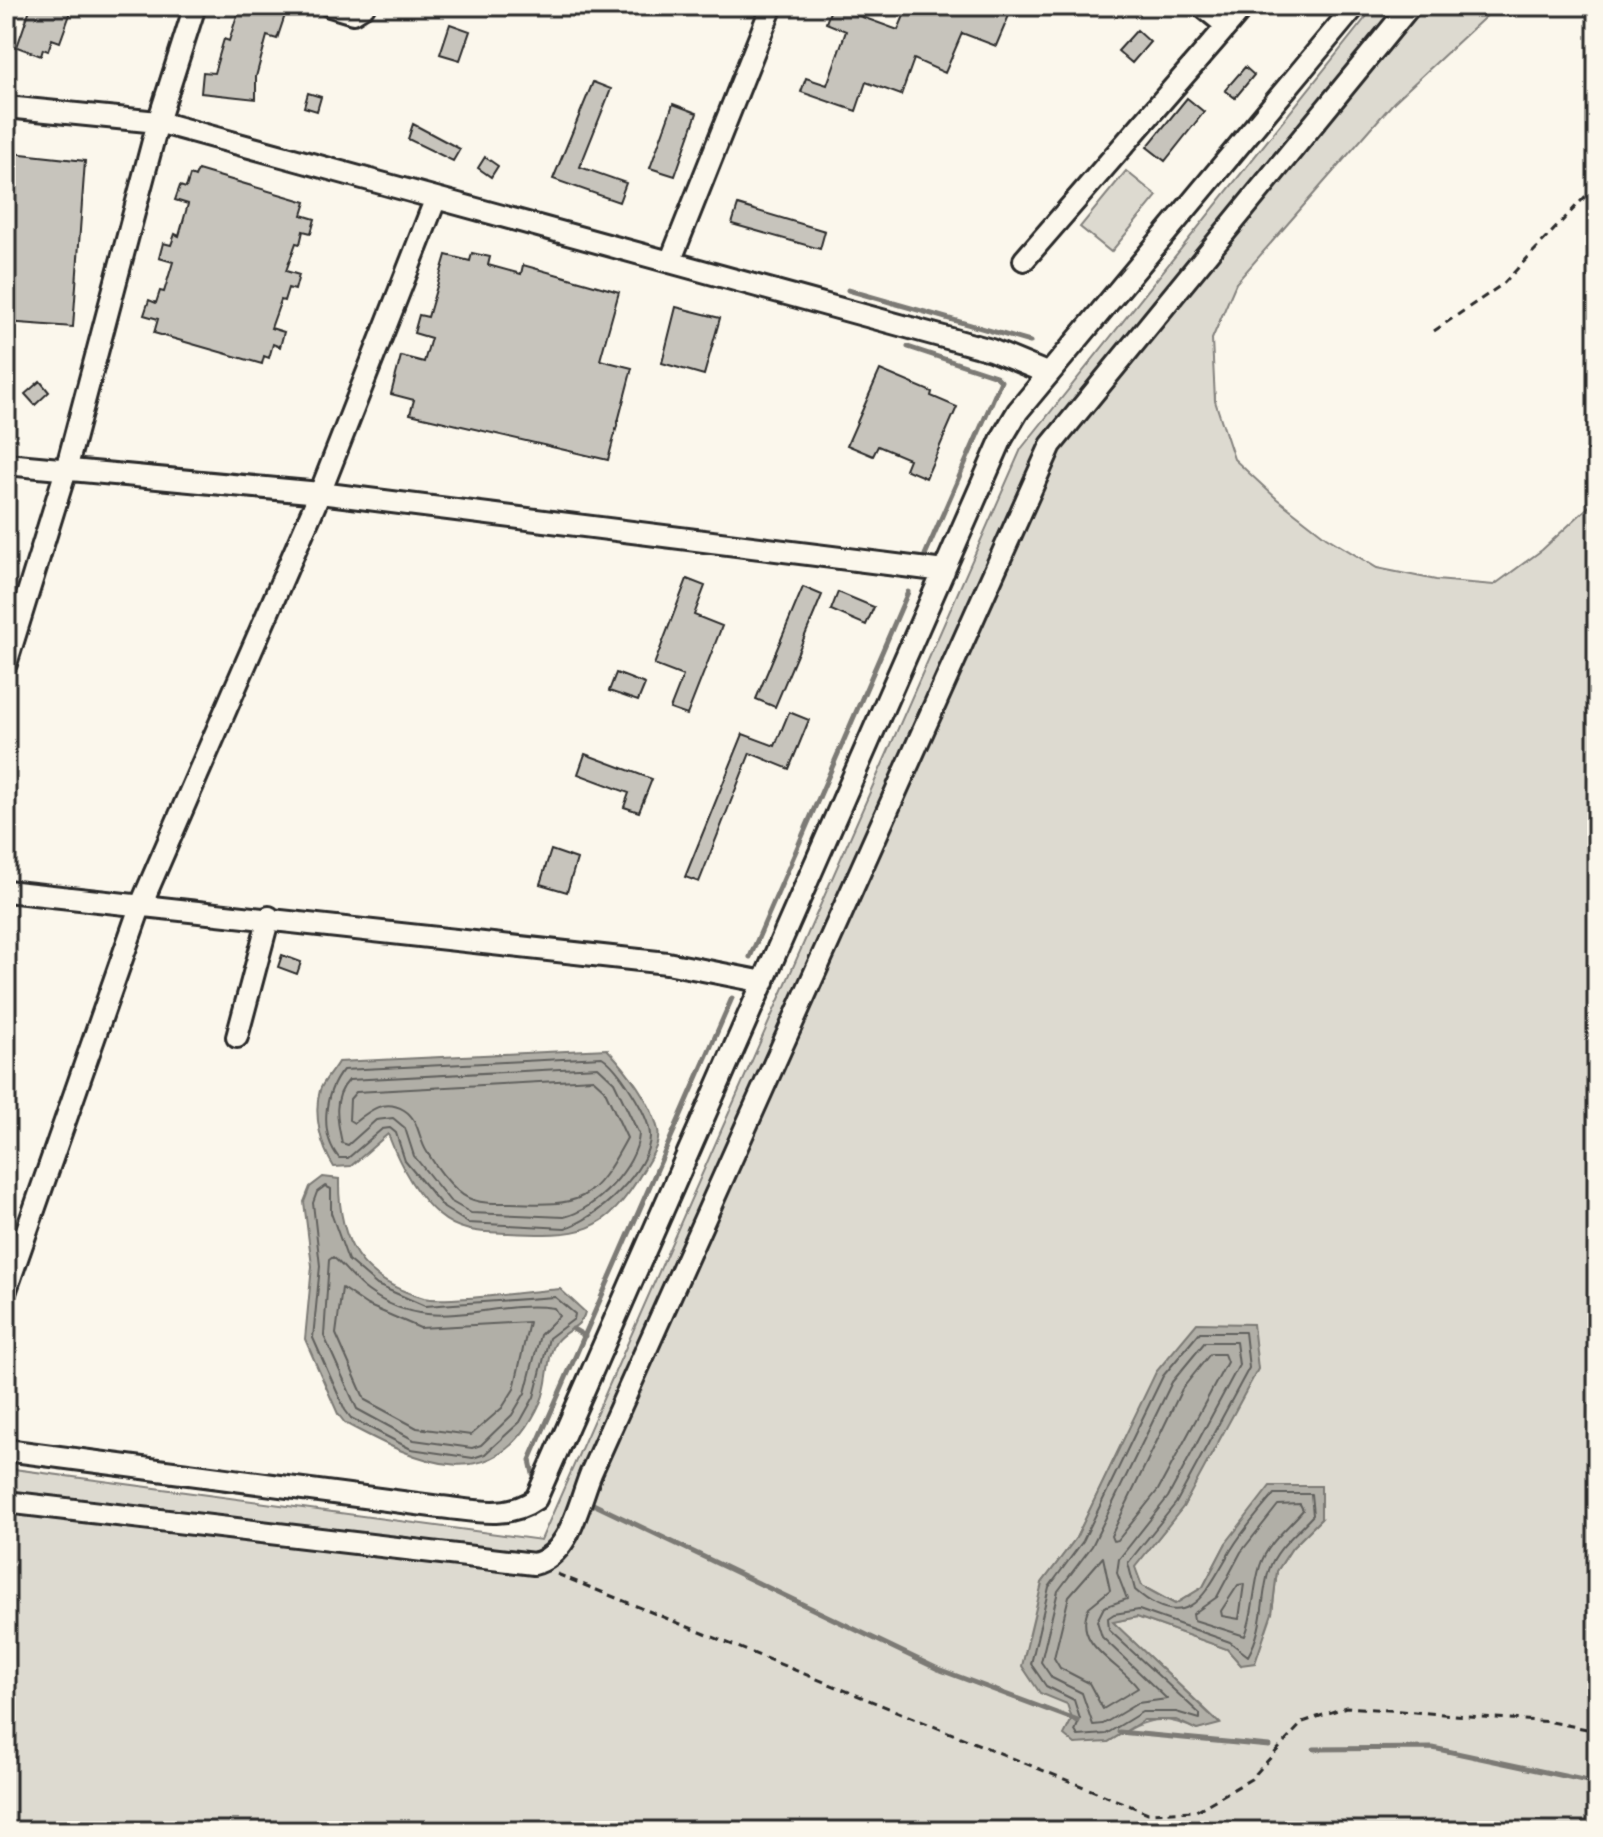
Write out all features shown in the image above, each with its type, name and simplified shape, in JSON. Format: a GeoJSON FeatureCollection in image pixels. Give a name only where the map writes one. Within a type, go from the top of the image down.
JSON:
{"type":"FeatureCollection","features":[{"type":"Feature","properties":{"kind":"lane"},"geometry":{"type":"LineString","coordinates":[[6,664],[66,470],[158,122],[195,6]]}},
{"type":"Feature","properties":{"kind":"lane"},"geometry":{"type":"LineString","coordinates":[[330,6],[353,13],[364,6]]}},
{"type":"Feature","properties":{"kind":"lane"},"geometry":{"type":"LineString","coordinates":[[670,262],[772,6]]}},
{"type":"Feature","properties":{"kind":"lane"},"geometry":{"type":"LineString","coordinates":[[1202,6],[1227,26]]}},
{"type":"Feature","properties":{"kind":"lane"},"geometry":{"type":"LineString","coordinates":[[1024,260],[1244,6]]}},
{"type":"Feature","properties":{"kind":"lane"},"geometry":{"type":"LineString","coordinates":[[6,1450],[504,1513],[522,1510],[536,1499],[1002,438],[1018,411],[1355,6]]}},
{"type":"Feature","properties":{"kind":"lane"},"geometry":{"type":"LineString","coordinates":[[6,1502],[534,1564],[547,1561],[560,1549],[591,1473],[1051,445],[1410,6]]}},
{"type":"Feature","properties":{"kind":"lane"},"geometry":{"type":"LineString","coordinates":[[6,107],[158,122],[991,350],[1049,374]]}},
{"type":"Feature","properties":{"kind":"lane"},"geometry":{"type":"LineString","coordinates":[[6,1290],[140,907],[320,493],[436,198]]}},
{"type":"Feature","properties":{"kind":"lane"},"geometry":{"type":"LineString","coordinates":[[6,464],[320,493],[944,571]]}},
{"type":"Feature","properties":{"kind":"lane"},"geometry":{"type":"LineString","coordinates":[[6,891],[140,907],[269,917],[667,963],[764,982]]}},
{"type":"Feature","properties":{"kind":"lane"},"geometry":{"type":"LineString","coordinates":[[237,1037],[269,917]]}},
{"type":"Feature","properties":{"kind":"path"},"geometry":{"type":"LineString","coordinates":[[1434,331],[1503,284],[1597,184]]}},
{"type":"Feature","properties":{"kind":"path"},"geometry":{"type":"LineString","coordinates":[[534,1564],[1148,1813],[1196,1811],[1251,1779],[1303,1722],[1346,1707],[1551,1722],[1597,1731]]}},
{"type":"Feature","properties":{"kind":"shaded area"},"geometry":{"type":"Polygon","coordinates":[[[1375,6],[1497,6],[1394,102],[1236,283],[1212,339],[1215,401],[1234,459],[1277,499],[1326,537],[1377,568],[1436,580],[1494,585],[1542,550],[1597,499],[1597,1831],[6,1831],[6,1468],[541,1540],[1021,449],[1375,6]],[[1232,1411],[1126,1435],[1076,1538],[1042,1583],[1072,1719],[1108,1742],[1151,1721],[1171,1721],[1197,1730],[1220,1723],[1112,1622],[1137,1617],[1227,1649],[1241,1665],[1272,1613],[1277,1571],[1292,1548],[1321,1519],[1226,1543],[1203,1587],[1175,1604],[1142,1586],[1134,1567],[1183,1507],[1232,1411]]]}},
{"type":"Feature","properties":{"kind":"shaded area"},"geometry":{"type":"Polygon","coordinates":[[[1126,171],[1157,196],[1111,252],[1080,227],[1126,171]]]}},
{"type":"Feature","properties":{"kind":"water"},"geometry":{"type":"Polygon","coordinates":[[[607,1049],[644,1097],[659,1135],[654,1151],[630,1191],[603,1220],[588,1228],[554,1234],[463,1228],[447,1221],[422,1198],[402,1167],[388,1134],[351,1166],[334,1167],[325,1150],[318,1120],[318,1100],[323,1083],[338,1062],[607,1049]]]}},
{"type":"Feature","properties":{"kind":"water"},"geometry":{"type":"Polygon","coordinates":[[[323,1177],[339,1179],[343,1221],[349,1239],[357,1255],[384,1281],[424,1298],[434,1299],[560,1289],[585,1312],[580,1322],[556,1342],[541,1401],[523,1433],[502,1453],[478,1463],[454,1464],[427,1460],[345,1423],[338,1414],[305,1339],[312,1266],[304,1202],[310,1187],[323,1177]]]}},
{"type":"Feature","properties":{"kind":"water"},"geometry":{"type":"Polygon","coordinates":[[[1197,1323],[1253,1324],[1258,1369],[1183,1507],[1135,1567],[1142,1586],[1175,1604],[1203,1587],[1226,1543],[1270,1486],[1321,1486],[1321,1519],[1292,1548],[1277,1571],[1272,1613],[1255,1663],[1241,1665],[1227,1649],[1137,1617],[1113,1622],[1220,1724],[1197,1730],[1176,1720],[1144,1720],[1108,1742],[1075,1744],[1064,1735],[1072,1719],[1067,1704],[1040,1693],[1022,1666],[1042,1583],[1076,1538],[1156,1372],[1197,1323]]]}},
{"type":"Feature","properties":{"kind":"building"},"geometry":{"type":"Polygon","coordinates":[[[31,6],[73,6],[60,42],[52,39],[48,51],[43,49],[41,56],[17,47],[31,6]]]}},
{"type":"Feature","properties":{"kind":"building"},"geometry":{"type":"Polygon","coordinates":[[[240,6],[288,6],[277,39],[267,36],[256,77],[256,99],[201,93],[203,72],[214,73],[224,39],[229,41],[240,6]]]}},
{"type":"Feature","properties":{"kind":"building"},"geometry":{"type":"Polygon","coordinates":[[[832,6],[898,30],[908,6],[1013,6],[996,46],[962,33],[945,73],[914,59],[901,95],[866,82],[856,111],[801,92],[806,78],[827,85],[846,31],[826,23],[832,6]]]}},
{"type":"Feature","properties":{"kind":"building"},"geometry":{"type":"Polygon","coordinates":[[[450,24],[470,31],[460,60],[440,54],[450,24]]]}},
{"type":"Feature","properties":{"kind":"building"},"geometry":{"type":"Polygon","coordinates":[[[1137,30],[1150,42],[1132,63],[1118,51],[1137,30]]]}},
{"type":"Feature","properties":{"kind":"building"},"geometry":{"type":"Polygon","coordinates":[[[1245,67],[1254,75],[1235,98],[1225,90],[1245,67]]]}},
{"type":"Feature","properties":{"kind":"building"},"geometry":{"type":"Polygon","coordinates":[[[593,82],[611,89],[580,167],[626,183],[619,202],[553,179],[593,82]]]}},
{"type":"Feature","properties":{"kind":"building"},"geometry":{"type":"Polygon","coordinates":[[[308,93],[321,97],[317,111],[304,107],[308,93]]]}},
{"type":"Feature","properties":{"kind":"building"},"geometry":{"type":"Polygon","coordinates":[[[1187,98],[1204,112],[1165,161],[1147,147],[1187,98]]]}},
{"type":"Feature","properties":{"kind":"building"},"geometry":{"type":"Polygon","coordinates":[[[673,104],[697,113],[675,176],[650,168],[673,104]]]}},
{"type":"Feature","properties":{"kind":"building"},"geometry":{"type":"Polygon","coordinates":[[[413,124],[460,149],[453,161],[408,139],[413,124]]]}},
{"type":"Feature","properties":{"kind":"building"},"geometry":{"type":"Polygon","coordinates":[[[12,153],[85,161],[73,327],[6,322],[6,197],[9,197],[12,153]]]}},
{"type":"Feature","properties":{"kind":"building"},"geometry":{"type":"Polygon","coordinates":[[[485,157],[498,166],[491,177],[478,168],[485,157]]]}},
{"type":"Feature","properties":{"kind":"building"},"geometry":{"type":"Polygon","coordinates":[[[198,170],[306,202],[302,215],[315,219],[311,233],[303,231],[300,244],[296,243],[286,271],[299,275],[295,290],[288,288],[284,301],[281,300],[271,328],[284,332],[280,347],[273,344],[269,358],[264,356],[262,364],[154,333],[158,319],[144,315],[149,300],[156,303],[160,291],[164,292],[173,262],[159,258],[163,243],[171,245],[175,234],[179,236],[188,204],[175,200],[180,186],[186,188],[190,175],[195,177],[198,170]]]}},
{"type":"Feature","properties":{"kind":"building"},"geometry":{"type":"Polygon","coordinates":[[[738,205],[825,231],[820,249],[732,224],[738,205]]]}},
{"type":"Feature","properties":{"kind":"building"},"geometry":{"type":"Polygon","coordinates":[[[472,253],[490,257],[488,265],[521,274],[523,265],[619,292],[600,360],[632,368],[608,460],[410,414],[414,400],[391,394],[401,356],[424,362],[431,338],[414,333],[419,315],[428,317],[446,255],[470,261],[472,253]]]}},
{"type":"Feature","properties":{"kind":"building"},"geometry":{"type":"Polygon","coordinates":[[[676,307],[720,318],[704,375],[662,363],[676,307]]]}},
{"type":"Feature","properties":{"kind":"building"},"geometry":{"type":"Polygon","coordinates":[[[880,370],[932,392],[931,396],[957,407],[926,478],[905,469],[909,459],[878,446],[873,456],[847,445],[880,370]]]}},
{"type":"Feature","properties":{"kind":"building"},"geometry":{"type":"Polygon","coordinates":[[[40,381],[49,392],[35,405],[25,394],[40,381]]]}},
{"type":"Feature","properties":{"kind":"building"},"geometry":{"type":"Polygon","coordinates":[[[687,579],[705,586],[694,615],[722,626],[687,715],[670,709],[683,676],[654,665],[687,579]]]}},
{"type":"Feature","properties":{"kind":"building"},"geometry":{"type":"Polygon","coordinates":[[[803,587],[822,595],[775,707],[756,699],[803,587]]]}},
{"type":"Feature","properties":{"kind":"building"},"geometry":{"type":"Polygon","coordinates":[[[838,592],[874,607],[866,625],[831,610],[838,592]]]}},
{"type":"Feature","properties":{"kind":"building"},"geometry":{"type":"Polygon","coordinates":[[[616,673],[645,684],[638,701],[609,691],[616,673]]]}},
{"type":"Feature","properties":{"kind":"building"},"geometry":{"type":"Polygon","coordinates":[[[789,712],[809,720],[789,769],[750,753],[699,882],[685,877],[743,734],[775,746],[789,712]]]}},
{"type":"Feature","properties":{"kind":"building"},"geometry":{"type":"Polygon","coordinates":[[[585,754],[652,779],[639,812],[624,807],[629,793],[578,774],[585,754]]]}},
{"type":"Feature","properties":{"kind":"building"},"geometry":{"type":"Polygon","coordinates":[[[551,850],[577,859],[567,892],[540,884],[551,850]]]}},
{"type":"Feature","properties":{"kind":"building"},"geometry":{"type":"Polygon","coordinates":[[[282,955],[301,962],[297,974],[278,967],[282,955]]]}},
{"type":"Feature","properties":{"kind":"waterway"},"geometry":{"type":"LineString","coordinates":[[848,290],[1030,342]]}},
{"type":"Feature","properties":{"kind":"waterway"},"geometry":{"type":"LineString","coordinates":[[908,347],[996,376],[1001,381],[925,555]]}},
{"type":"Feature","properties":{"kind":"waterway"},"geometry":{"type":"LineString","coordinates":[[750,957],[908,592]]}},
{"type":"Feature","properties":{"kind":"waterway"},"geometry":{"type":"LineString","coordinates":[[533,1474],[530,1460],[732,998]]}},
{"type":"Feature","properties":{"kind":"waterway"},"geometry":{"type":"LineString","coordinates":[[573,1329],[585,1336]]}},
{"type":"Feature","properties":{"kind":"waterway"},"geometry":{"type":"LineString","coordinates":[[591,1503],[938,1669],[1078,1721]]}},
{"type":"Feature","properties":{"kind":"waterway"},"geometry":{"type":"LineString","coordinates":[[1119,1732],[1269,1746]]}},
{"type":"Feature","properties":{"kind":"waterway"},"geometry":{"type":"LineString","coordinates":[[1314,1749],[1433,1748],[1597,1783]]}}]}
